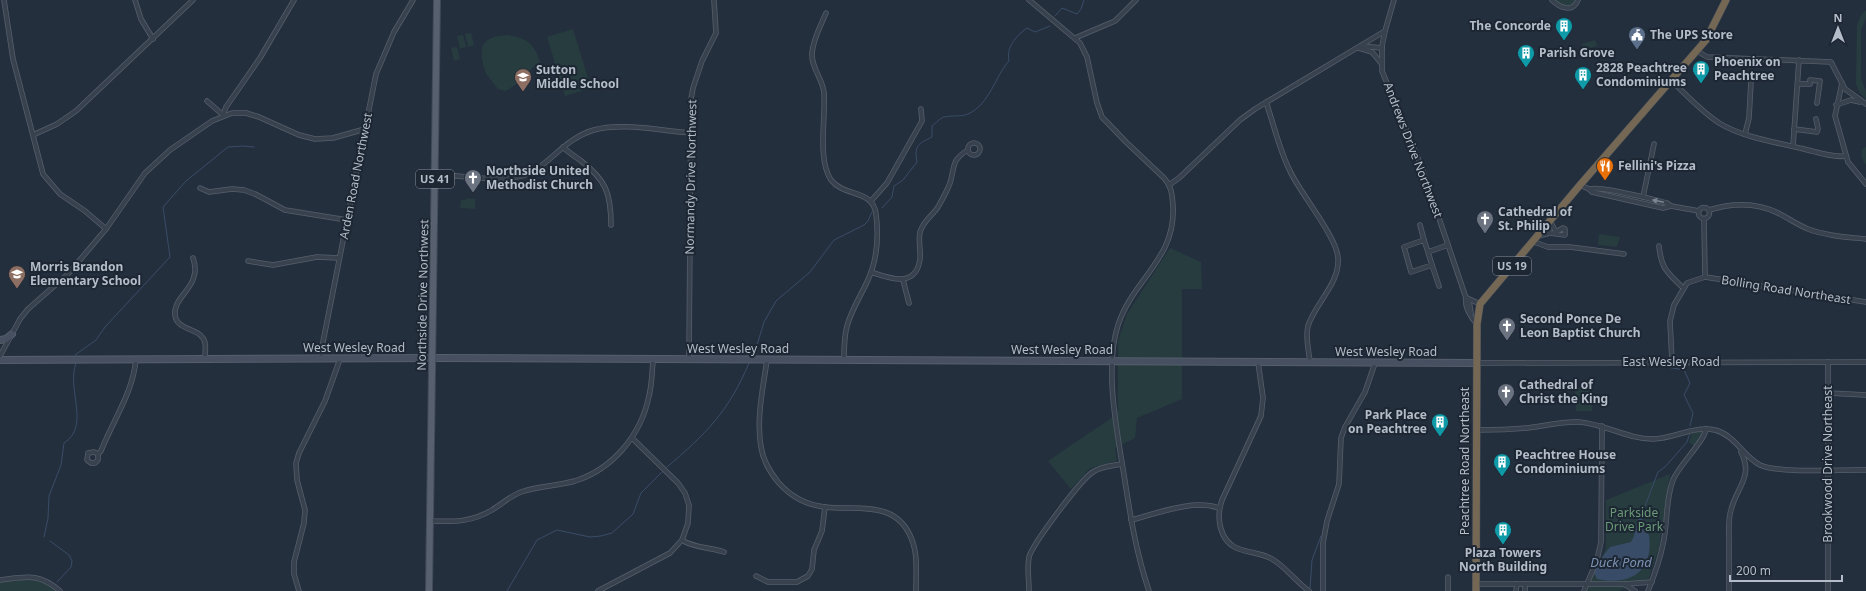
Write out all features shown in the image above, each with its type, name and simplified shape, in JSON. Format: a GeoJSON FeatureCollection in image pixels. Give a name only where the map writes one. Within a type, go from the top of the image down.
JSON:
{"type":"FeatureCollection","features":[{"type":"Feature","properties":{"kind":"highway","name":"US 19"},"geometry":{"type":"LineString","coordinates":[[1480,304],[1603,158],[1697,51],[1708,36],[1726,0]]}},
{"type":"Feature","properties":{"kind":"highway","name":"Peachtree Road Northeast"},"geometry":{"type":"LineString","coordinates":[[1476,588],[1476,363],[1477,315],[1480,304]]}},
{"type":"Feature","properties":{"kind":"main road","name":"Northside Drive Northwest"},"geometry":{"type":"LineString","coordinates":[[429,591],[437,0]]}},
{"type":"Feature","properties":{"kind":"street"},"geometry":{"type":"LineString","coordinates":[[4,0],[13,59],[41,168],[47,180],[60,194],[85,211],[106,229]]}},
{"type":"Feature","properties":{"kind":"street"},"geometry":{"type":"LineString","coordinates":[[135,0],[142,19],[153,38]]}},
{"type":"Feature","properties":{"kind":"street"},"geometry":{"type":"LineString","coordinates":[[33,135],[57,124],[76,112],[193,0]]}},
{"type":"Feature","properties":{"kind":"street"},"geometry":{"type":"LineString","coordinates":[[223,115],[226,107],[260,58],[294,0]]}},
{"type":"Feature","properties":{"kind":"street","name":"Arden Road Northwest"},"geometry":{"type":"LineString","coordinates":[[321,359],[365,129],[380,62],[394,32],[413,0]]}},
{"type":"Feature","properties":{"kind":"street","name":"Normandy Drive Northwest"},"geometry":{"type":"LineString","coordinates":[[689,360],[691,133],[693,88],[702,61],[716,32],[714,0]]}},
{"type":"Feature","properties":{"kind":"street"},"geometry":{"type":"LineString","coordinates":[[1029,0],[1075,38],[1084,50],[1102,117],[1169,185],[1172,194],[1173,215],[1170,237],[1163,253],[1137,288],[1123,312],[1115,337],[1113,361],[1114,410],[1122,464],[1131,520],[1149,591]]}},
{"type":"Feature","properties":{"kind":"street"},"geometry":{"type":"LineString","coordinates":[[1075,38],[1115,21],[1136,0]]}},
{"type":"Feature","properties":{"kind":"street","name":"Andrews Drive Northwest"},"geometry":{"type":"LineString","coordinates":[[1394,0],[1382,46],[1382,72],[1422,168],[1466,298],[1465,302],[1477,328]]}},
{"type":"Feature","properties":{"kind":"street"},"geometry":{"type":"LineString","coordinates":[[1552,0],[1558,6],[1568,8],[1572,8],[1578,0]]}},
{"type":"Feature","properties":{"kind":"street"},"geometry":{"type":"LineString","coordinates":[[826,13],[814,42],[812,54],[814,66],[824,92],[825,166],[831,180],[838,186],[848,192],[865,196],[871,201],[876,213],[878,235],[876,254],[871,272],[847,325],[844,339],[844,360]]}},
{"type":"Feature","properties":{"kind":"street"},"geometry":{"type":"LineString","coordinates":[[1169,185],[1179,178],[1240,120],[1266,102],[1385,31]]}},
{"type":"Feature","properties":{"kind":"street"},"geometry":{"type":"LineString","coordinates":[[1362,45],[1382,46]]}},
{"type":"Feature","properties":{"kind":"street"},"geometry":{"type":"LineString","coordinates":[[1362,45],[1372,52],[1382,63]]}},
{"type":"Feature","properties":{"kind":"street"},"geometry":{"type":"LineString","coordinates":[[1697,51],[1707,57],[1831,62],[1848,92],[1865,104]]}},
{"type":"Feature","properties":{"kind":"street"},"geometry":{"type":"LineString","coordinates":[[1792,146],[1799,60]]}},
{"type":"Feature","properties":{"kind":"street"},"geometry":{"type":"LineString","coordinates":[[1671,80],[1720,123],[1745,134],[1837,156],[1846,156]]}},
{"type":"Feature","properties":{"kind":"street"},"geometry":{"type":"LineString","coordinates":[[1798,84],[1808,85],[1810,84],[1810,80],[1820,81],[1817,103]]}},
{"type":"Feature","properties":{"kind":"street"},"geometry":{"type":"LineString","coordinates":[[1745,134],[1749,118],[1751,81]]}},
{"type":"Feature","properties":{"kind":"street"},"geometry":{"type":"LineString","coordinates":[[1842,83],[1836,105],[1835,116],[1846,156],[1852,167],[1866,184]]}},
{"type":"Feature","properties":{"kind":"street"},"geometry":{"type":"LineString","coordinates":[[1836,105],[1851,100],[1865,104]]}},
{"type":"Feature","properties":{"kind":"street"},"geometry":{"type":"LineString","coordinates":[[207,101],[223,115]]}},
{"type":"Feature","properties":{"kind":"street"},"geometry":{"type":"LineString","coordinates":[[1266,102],[1290,171],[1328,233],[1338,255],[1338,265],[1333,280],[1308,326],[1307,339],[1310,363]]}},
{"type":"Feature","properties":{"kind":"street"},"geometry":{"type":"LineString","coordinates":[[871,201],[887,183],[922,121],[921,109]]}},
{"type":"Feature","properties":{"kind":"street"},"geometry":{"type":"LineString","coordinates":[[0,360],[0,355],[28,309],[68,274],[106,229],[137,183],[152,165],[170,150],[212,121],[223,115],[239,112],[252,114],[298,135],[315,139],[333,138],[365,129]]}},
{"type":"Feature","properties":{"kind":"street"},"geometry":{"type":"LineString","coordinates":[[1794,129],[1816,132],[1818,129],[1816,119]]}},
{"type":"Feature","properties":{"kind":"street"},"geometry":{"type":"LineString","coordinates":[[435,174],[504,179],[516,178],[534,171],[563,146],[583,134],[607,127],[691,133]]}},
{"type":"Feature","properties":{"kind":"street"},"geometry":{"type":"LineString","coordinates":[[1643,197],[1654,144]]}},
{"type":"Feature","properties":{"kind":"street"},"geometry":{"type":"LineString","coordinates":[[563,146],[594,170],[603,181],[610,200],[611,225]]}},
{"type":"Feature","properties":{"kind":"street"},"geometry":{"type":"LineString","coordinates":[[871,272],[894,280],[904,280],[911,276],[918,267],[920,258],[919,239],[921,229],[926,220],[938,208],[947,189],[956,160],[961,154],[968,150]]}},
{"type":"Feature","properties":{"kind":"street"},"geometry":{"type":"LineString","coordinates":[[1580,185],[1592,192],[1664,208],[1671,206],[1699,211],[1704,207],[1709,210],[1721,206],[1741,204],[1758,206],[1774,211],[1799,225],[1818,232],[1866,239]]}},
{"type":"Feature","properties":{"kind":"street"},"geometry":{"type":"LineString","coordinates":[[200,188],[209,192],[232,189],[244,190],[285,210],[347,220]]}},
{"type":"Feature","properties":{"kind":"street"},"geometry":{"type":"LineString","coordinates":[[1589,189],[1609,190],[1643,197],[1667,202],[1671,206]]}},
{"type":"Feature","properties":{"kind":"street"},"geometry":{"type":"LineString","coordinates":[[1608,196],[1609,190]]}},
{"type":"Feature","properties":{"kind":"street"},"geometry":{"type":"LineString","coordinates":[[1627,200],[1628,194]]}},
{"type":"Feature","properties":{"kind":"street"},"geometry":{"type":"LineString","coordinates":[[1704,219],[1709,216],[1709,210]]}},
{"type":"Feature","properties":{"kind":"street"},"geometry":{"type":"LineString","coordinates":[[1672,362],[1670,321],[1672,309],[1687,283],[1705,277],[1704,219],[1700,216],[1699,211]]}},
{"type":"Feature","properties":{"kind":"street"},"geometry":{"type":"LineString","coordinates":[[1550,221],[1556,232],[1563,228],[1564,235],[1550,233],[1535,238],[1538,244],[1624,254]]}},
{"type":"Feature","properties":{"kind":"street"},"geometry":{"type":"LineString","coordinates":[[1420,225],[1439,286]]}},
{"type":"Feature","properties":{"kind":"street"},"geometry":{"type":"LineString","coordinates":[[1424,240],[1404,247],[1411,272],[1432,265]]}},
{"type":"Feature","properties":{"kind":"street"},"geometry":{"type":"LineString","coordinates":[[1428,252],[1448,245]]}},
{"type":"Feature","properties":{"kind":"street"},"geometry":{"type":"LineString","coordinates":[[1659,246],[1661,261],[1664,269],[1681,286]]}},
{"type":"Feature","properties":{"kind":"street"},"geometry":{"type":"LineString","coordinates":[[193,258],[195,266],[194,278],[175,308],[175,315],[176,320],[180,324],[196,332],[203,338],[206,345],[205,359]]}},
{"type":"Feature","properties":{"kind":"street"},"geometry":{"type":"LineString","coordinates":[[248,261],[273,265],[317,258],[340,258]]}},
{"type":"Feature","properties":{"kind":"street","name":"Bolling Road Northeast"},"geometry":{"type":"LineString","coordinates":[[1705,277],[1866,302]]}},
{"type":"Feature","properties":{"kind":"street"},"geometry":{"type":"LineString","coordinates":[[904,280],[909,303]]}},
{"type":"Feature","properties":{"kind":"street"},"geometry":{"type":"LineString","coordinates":[[1466,298],[1480,304]]}},
{"type":"Feature","properties":{"kind":"street"},"geometry":{"type":"LineString","coordinates":[[0,340],[6,339],[12,334]]}},
{"type":"Feature","properties":{"kind":"street","name":"West Wesley Road"},"geometry":{"type":"LineString","coordinates":[[0,360],[433,358],[1476,363]]}},
{"type":"Feature","properties":{"kind":"street"},"geometry":{"type":"LineString","coordinates":[[98,454],[126,400],[136,359]]}},
{"type":"Feature","properties":{"kind":"street"},"geometry":{"type":"LineString","coordinates":[[299,591],[294,574],[294,562],[306,510],[297,480],[296,463],[299,452],[325,401],[340,359]]}},
{"type":"Feature","properties":{"kind":"street"},"geometry":{"type":"LineString","coordinates":[[431,521],[459,522],[472,520],[485,514],[521,492],[568,483],[586,477],[613,460],[632,438],[641,424],[648,403],[653,360]]}},
{"type":"Feature","properties":{"kind":"street"},"geometry":{"type":"LineString","coordinates":[[767,360],[759,429],[760,447],[764,460],[775,478],[789,492],[806,502],[825,507],[875,509],[889,514],[897,519],[909,533],[914,544],[916,555],[916,591]]}},
{"type":"Feature","properties":{"kind":"street"},"geometry":{"type":"LineString","coordinates":[[1258,362],[1263,398],[1261,416],[1219,508],[1220,526],[1230,543],[1239,549],[1273,559],[1309,591]]}},
{"type":"Feature","properties":{"kind":"street","name":"Brookwood Drive Northeast"},"geometry":{"type":"LineString","coordinates":[[1828,362],[1828,591]]}},
{"type":"Feature","properties":{"kind":"street","name":"East Wesley Road"},"geometry":{"type":"LineString","coordinates":[[1476,363],[1866,362]]}},
{"type":"Feature","properties":{"kind":"street"},"geometry":{"type":"LineString","coordinates":[[1323,591],[1323,543],[1327,521],[1339,484],[1341,438],[1345,426],[1365,392],[1375,363]]}},
{"type":"Feature","properties":{"kind":"street"},"geometry":{"type":"LineString","coordinates":[[1828,393],[1866,395]]}},
{"type":"Feature","properties":{"kind":"street"},"geometry":{"type":"LineString","coordinates":[[1477,430],[1520,429],[1571,421],[1586,422],[1632,436],[1652,439],[1670,437],[1695,430],[1706,429],[1724,434],[1753,460],[1768,467],[1866,470]]}},
{"type":"Feature","properties":{"kind":"street"},"geometry":{"type":"LineString","coordinates":[[1584,591],[1585,584],[1597,560],[1601,542],[1602,426]]}},
{"type":"Feature","properties":{"kind":"street"},"geometry":{"type":"LineString","coordinates":[[1648,591],[1663,545],[1668,501],[1673,481],[1683,463],[1704,435],[1706,429]]}},
{"type":"Feature","properties":{"kind":"street"},"geometry":{"type":"LineString","coordinates":[[598,591],[666,556],[682,540],[687,529],[689,505],[685,493],[672,475],[632,438]]}},
{"type":"Feature","properties":{"kind":"street"},"geometry":{"type":"LineString","coordinates":[[1729,591],[1729,516],[1744,482],[1746,472],[1745,460],[1740,447]]}},
{"type":"Feature","properties":{"kind":"street"},"geometry":{"type":"LineString","coordinates":[[1029,591],[1028,564],[1032,550],[1079,486],[1093,471],[1122,464]]}},
{"type":"Feature","properties":{"kind":"street"},"geometry":{"type":"LineString","coordinates":[[1131,520],[1194,505],[1206,505],[1219,508]]}},
{"type":"Feature","properties":{"kind":"street"},"geometry":{"type":"LineString","coordinates":[[756,576],[768,582],[797,582],[808,576],[812,569],[814,550],[822,530],[825,507]]}},
{"type":"Feature","properties":{"kind":"street"},"geometry":{"type":"LineString","coordinates":[[682,540],[690,545],[709,547],[724,552]]}},
{"type":"Feature","properties":{"kind":"street"},"geometry":{"type":"LineString","coordinates":[[0,580],[26,576],[36,577],[47,582],[60,591]]}},
{"type":"Feature","properties":{"kind":"street"},"geometry":{"type":"LineString","coordinates":[[1448,577],[1448,591]]}},
{"type":"Feature","properties":{"kind":"street"},"geometry":{"type":"LineString","coordinates":[[1476,588],[1517,584],[1623,584],[1652,582]]}},
{"type":"Feature","properties":{"kind":"street"},"geometry":{"type":"LineString","coordinates":[[1516,591],[1517,584]]}},
{"type":"Feature","properties":{"kind":"street"},"geometry":{"type":"LineString","coordinates":[[1525,584],[1525,591]]}},
{"type":"Feature","properties":{"kind":"street"},"geometry":{"type":"LineString","coordinates":[[1620,591],[1623,584]]}},
{"type":"Feature","properties":{"kind":"street"},"geometry":{"type":"LineString","coordinates":[[1623,584],[1635,591]]}},
{"type":"Feature","properties":{"kind":"green space"},"geometry":{"type":"Polygon","coordinates":[[[1555,0],[1575,0],[1571,6],[1562,5],[1555,0]]]}},
{"type":"Feature","properties":{"kind":"green space"},"geometry":{"type":"Polygon","coordinates":[[[1866,10],[1866,18],[1861,30],[1861,79],[1866,91],[1866,99],[1859,92],[1856,84],[1857,25],[1860,17],[1866,10]]]}},
{"type":"Feature","properties":{"kind":"green space"},"geometry":{"type":"Polygon","coordinates":[[[573,29],[591,88],[565,96],[547,37],[573,29]]]}},
{"type":"Feature","properties":{"kind":"green space"},"geometry":{"type":"Polygon","coordinates":[[[471,33],[474,45],[468,47],[465,34],[471,33]]]}},
{"type":"Feature","properties":{"kind":"green space"},"geometry":{"type":"Polygon","coordinates":[[[463,35],[466,47],[460,49],[457,36],[463,35]]]}},
{"type":"Feature","properties":{"kind":"green space"},"geometry":{"type":"Polygon","coordinates":[[[508,35],[521,38],[533,46],[540,62],[532,68],[522,80],[506,91],[498,89],[487,76],[484,68],[482,52],[485,43],[488,40],[497,36],[508,35]]]}},
{"type":"Feature","properties":{"kind":"green space"},"geometry":{"type":"Polygon","coordinates":[[[1595,40],[1597,46],[1584,50],[1582,44],[1595,40]]]}},
{"type":"Feature","properties":{"kind":"green space"},"geometry":{"type":"Polygon","coordinates":[[[457,47],[460,59],[454,61],[451,48],[457,47]]]}},
{"type":"Feature","properties":{"kind":"green space"},"geometry":{"type":"Polygon","coordinates":[[[1866,147],[1866,165],[1861,157],[1862,149],[1866,147]]]}},
{"type":"Feature","properties":{"kind":"green space"},"geometry":{"type":"Polygon","coordinates":[[[466,198],[475,199],[475,209],[460,208],[461,200],[466,200],[466,198]]]}},
{"type":"Feature","properties":{"kind":"green space"},"geometry":{"type":"Polygon","coordinates":[[[1599,234],[1620,237],[1617,247],[1598,245],[1599,234]]]}},
{"type":"Feature","properties":{"kind":"green space"},"geometry":{"type":"Polygon","coordinates":[[[1170,248],[1201,262],[1202,289],[1182,289],[1182,399],[1137,418],[1135,438],[1115,448],[1117,461],[1090,468],[1071,489],[1048,461],[1110,419],[1118,411],[1118,341],[1127,314],[1170,248]]]}},
{"type":"Feature","properties":{"kind":"green space"},"geometry":{"type":"Polygon","coordinates":[[[1575,387],[1593,387],[1592,411],[1576,411],[1575,387]]]}},
{"type":"Feature","properties":{"kind":"green space"},"geometry":{"type":"Polygon","coordinates":[[[1704,430],[1694,446],[1689,442],[1692,432],[1704,430]]]}},
{"type":"Feature","properties":{"kind":"green space","name":"Parkside Drive Park"},"geometry":{"type":"Polygon","coordinates":[[[1670,474],[1659,548],[1649,578],[1619,591],[1588,591],[1589,584],[1606,548],[1606,500],[1670,474]]]}},
{"type":"Feature","properties":{"kind":"green space"},"geometry":{"type":"Polygon","coordinates":[[[0,578],[38,578],[59,591],[0,591],[0,578]]]}},
{"type":"Feature","properties":{"kind":"water","name":"Duck Pond"},"geometry":{"type":"Polygon","coordinates":[[[1642,514],[1642,528],[1649,535],[1650,548],[1648,558],[1643,567],[1637,574],[1629,578],[1609,581],[1597,579],[1594,573],[1603,556],[1610,547],[1631,542],[1639,515],[1642,514]]]}},
{"type":"Feature","properties":{"kind":"waterway"},"geometry":{"type":"LineString","coordinates":[[1055,16],[1062,8],[1077,14],[1081,9],[1084,0]]}},
{"type":"Feature","properties":{"kind":"waterway"},"geometry":{"type":"LineString","coordinates":[[882,208],[892,197],[894,186],[903,180],[917,162],[917,148],[923,141],[932,137],[932,126],[940,119],[947,116],[960,116],[968,114],[982,104],[1009,61],[1008,56],[1010,47],[1016,38],[1027,28],[1035,32],[1050,26]]}},
{"type":"Feature","properties":{"kind":"waterway"},"geometry":{"type":"LineString","coordinates":[[75,355],[96,340],[105,327],[170,257],[163,207],[186,181],[228,147],[254,147]]}},
{"type":"Feature","properties":{"kind":"waterway"},"geometry":{"type":"LineString","coordinates":[[754,355],[764,322],[776,301],[810,272],[834,240],[864,225],[868,221],[872,212]]}},
{"type":"Feature","properties":{"kind":"waterway"},"geometry":{"type":"LineString","coordinates":[[44,537],[48,518],[49,496],[61,465],[64,443],[72,436],[76,427],[77,417],[74,384],[76,363]]}},
{"type":"Feature","properties":{"kind":"waterway"},"geometry":{"type":"LineString","coordinates":[[667,467],[693,444],[715,421],[733,395],[749,363]]}},
{"type":"Feature","properties":{"kind":"waterway"},"geometry":{"type":"LineString","coordinates":[[1667,365],[1667,367],[1684,370],[1690,383],[1684,395],[1693,413],[1690,426]]}},
{"type":"Feature","properties":{"kind":"waterway"},"geometry":{"type":"LineString","coordinates":[[1642,514],[1658,472],[1665,467],[1687,442],[1690,433]]}},
{"type":"Feature","properties":{"kind":"waterway"},"geometry":{"type":"LineString","coordinates":[[507,591],[537,540],[557,530],[590,537],[612,533],[633,514],[641,493],[663,471]]}},
{"type":"Feature","properties":{"kind":"waterway"},"geometry":{"type":"LineString","coordinates":[[1310,588],[1312,560],[1321,536]]}},
{"type":"Feature","properties":{"kind":"waterway"},"geometry":{"type":"LineString","coordinates":[[50,541],[69,555],[72,561],[71,567],[57,582]]}},
{"type":"Feature","properties":{"kind":"place","name":"The Concorde"},"geometry":{"type":"Point","coordinates":[1564,41]}},
{"type":"Feature","properties":{"kind":"place","name":"The UPS Store"},"geometry":{"type":"Point","coordinates":[1637,50]}},
{"type":"Feature","properties":{"kind":"place","name":"Parish Grove"},"geometry":{"type":"Point","coordinates":[1526,68]}},
{"type":"Feature","properties":{"kind":"place","name":"Phoenix on Peachtree"},"geometry":{"type":"Point","coordinates":[1701,84]}},
{"type":"Feature","properties":{"kind":"place","name":"2828 Peachtree Condominiums"},"geometry":{"type":"Point","coordinates":[1583,90]}},
{"type":"Feature","properties":{"kind":"place","name":"Sutton Middle School"},"geometry":{"type":"Point","coordinates":[523,92]}},
{"type":"Feature","properties":{"kind":"place","name":"Fellini's Pizza"},"geometry":{"type":"Point","coordinates":[1605,181]}},
{"type":"Feature","properties":{"kind":"place","name":"Northside United Methodist Church"},"geometry":{"type":"Point","coordinates":[473,193]}},
{"type":"Feature","properties":{"kind":"place","name":"Cathedral of St. Philip"},"geometry":{"type":"Point","coordinates":[1485,234]}},
{"type":"Feature","properties":{"kind":"place","name":"Morris Brandon Elementary School"},"geometry":{"type":"Point","coordinates":[17,289]}},
{"type":"Feature","properties":{"kind":"place","name":"Second Ponce De Leon Baptist Church"},"geometry":{"type":"Point","coordinates":[1507,341]}},
{"type":"Feature","properties":{"kind":"place","name":"Cathedral of Christ the King"},"geometry":{"type":"Point","coordinates":[1506,407]}},
{"type":"Feature","properties":{"kind":"place","name":"Park Place on Peachtree"},"geometry":{"type":"Point","coordinates":[1440,437]}},
{"type":"Feature","properties":{"kind":"place","name":"Peachtree House Condominiums"},"geometry":{"type":"Point","coordinates":[1502,477]}},
{"type":"Feature","properties":{"kind":"place","name":"Plaza Towers North Building"},"geometry":{"type":"Point","coordinates":[1503,545]}}]}
